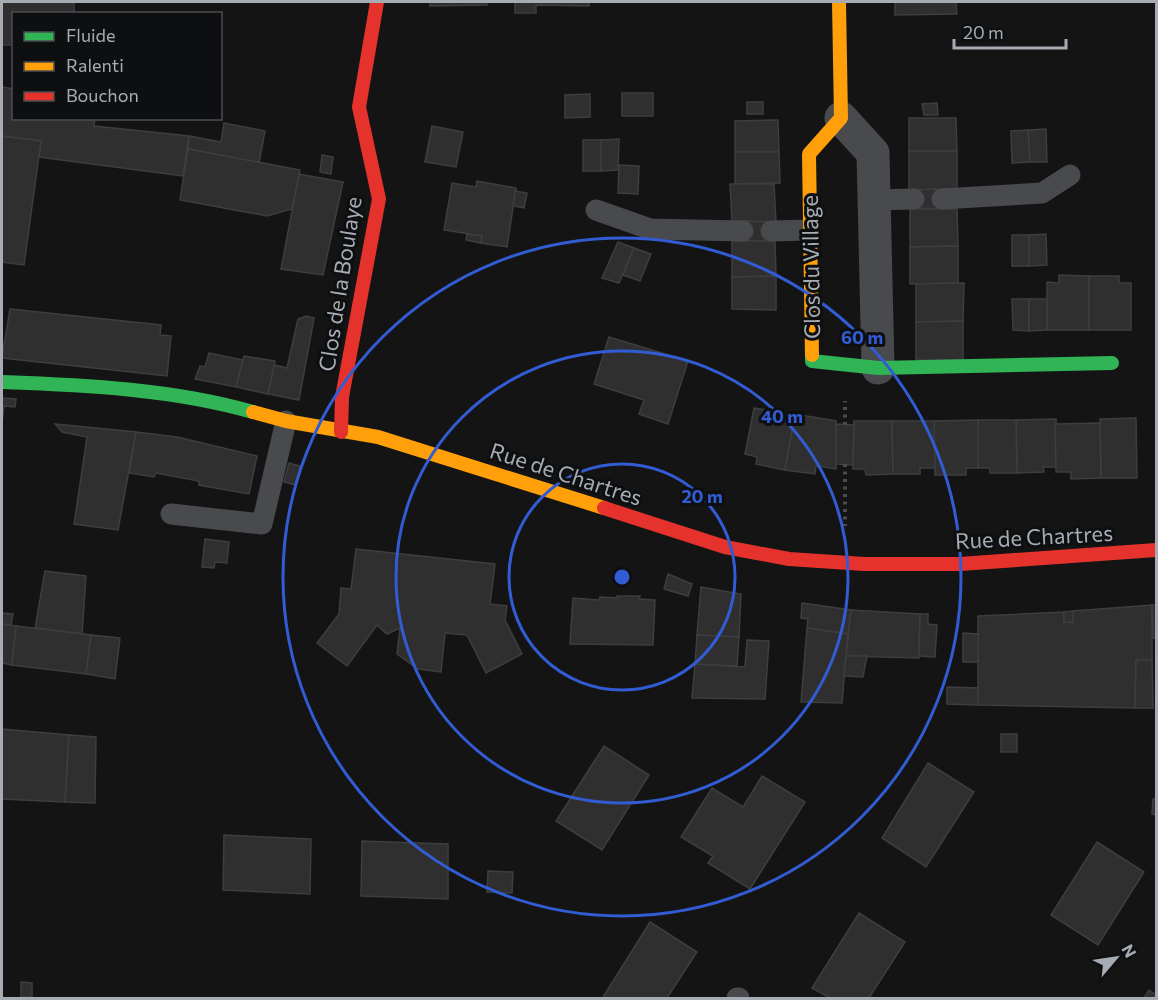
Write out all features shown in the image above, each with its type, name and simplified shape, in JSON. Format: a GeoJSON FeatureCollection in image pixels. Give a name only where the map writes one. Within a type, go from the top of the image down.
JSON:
{"type":"FeatureCollection","features":[{"type":"Feature","properties":{"kind":"main road","name":"Clos de la Boulaye"},"geometry":{"type":"LineString","coordinates":[[341,432],[342,397],[379,199],[359,107],[377,2]]}},
{"type":"Feature","properties":{"kind":"main road"},"geometry":{"type":"LineString","coordinates":[[839,2],[841,118]]}},
{"type":"Feature","properties":{"kind":"main road","name":"Clos du Village"},"geometry":{"type":"LineString","coordinates":[[841,118],[809,154],[812,361],[878,368],[1112,363]]}},
{"type":"Feature","properties":{"kind":"main road","name":"Rue de Chartres"},"geometry":{"type":"LineString","coordinates":[[2,382],[76,385],[147,392],[233,406],[286,421],[400,443],[725,547],[789,559],[960,564],[1156,550]]}},
{"type":"Feature","properties":{"kind":"street"},"geometry":{"type":"LineString","coordinates":[[841,118],[873,153],[878,368]]}},
{"type":"Feature","properties":{"kind":"lane"},"geometry":{"type":"LineString","coordinates":[[942,199],[1042,193],[1070,175]]}},
{"type":"Feature","properties":{"kind":"lane"},"geometry":{"type":"LineString","coordinates":[[874,200],[914,199]]}},
{"type":"Feature","properties":{"kind":"lane"},"geometry":{"type":"LineString","coordinates":[[596,210],[650,229],[743,231]]}},
{"type":"Feature","properties":{"kind":"lane"},"geometry":{"type":"LineString","coordinates":[[771,231],[810,230]]}},
{"type":"Feature","properties":{"kind":"lane"},"geometry":{"type":"LineString","coordinates":[[171,514],[262,524],[286,421]]}},
{"type":"Feature","properties":{"kind":"path"},"geometry":{"type":"LineString","coordinates":[[845,464],[845,562]]}},
{"type":"Feature","properties":{"kind":"building"},"geometry":{"type":"Polygon","coordinates":[[[2,2],[74,2],[74,12],[12,12],[12,45],[2,45],[2,2]]]}},
{"type":"Feature","properties":{"kind":"building"},"geometry":{"type":"Polygon","coordinates":[[[430,2],[487,2],[487,5],[430,6],[430,2]]]}},
{"type":"Feature","properties":{"kind":"building"},"geometry":{"type":"Polygon","coordinates":[[[515,2],[589,2],[589,6],[536,5],[536,13],[515,13],[515,2]]]}},
{"type":"Feature","properties":{"kind":"building"},"geometry":{"type":"Polygon","coordinates":[[[895,2],[956,2],[957,14],[895,15],[895,2]]]}},
{"type":"Feature","properties":{"kind":"building"},"geometry":{"type":"Polygon","coordinates":[[[2,87],[12,89],[12,120],[95,120],[94,126],[189,136],[183,176],[39,157],[41,141],[2,136],[2,87]]]}},
{"type":"Feature","properties":{"kind":"building"},"geometry":{"type":"Polygon","coordinates":[[[622,93],[653,93],[653,116],[622,116],[622,93]]]}},
{"type":"Feature","properties":{"kind":"building"},"geometry":{"type":"Polygon","coordinates":[[[590,94],[590,117],[565,118],[565,95],[590,94]]]}},
{"type":"Feature","properties":{"kind":"building"},"geometry":{"type":"Polygon","coordinates":[[[747,102],[763,102],[763,114],[747,114],[747,102]]]}},
{"type":"Feature","properties":{"kind":"building"},"geometry":{"type":"Polygon","coordinates":[[[937,103],[938,115],[924,115],[922,104],[937,103]]]}},
{"type":"Feature","properties":{"kind":"building"},"geometry":{"type":"Polygon","coordinates":[[[909,118],[956,118],[957,151],[909,151],[909,118]]]}},
{"type":"Feature","properties":{"kind":"building"},"geometry":{"type":"Polygon","coordinates":[[[778,120],[779,152],[735,152],[735,121],[778,120]]]}},
{"type":"Feature","properties":{"kind":"building"},"geometry":{"type":"Polygon","coordinates":[[[224,123],[265,131],[259,163],[188,149],[189,136],[221,142],[224,123]]]}},
{"type":"Feature","properties":{"kind":"building"},"geometry":{"type":"Polygon","coordinates":[[[432,126],[463,132],[456,167],[425,162],[432,126]]]}},
{"type":"Feature","properties":{"kind":"building"},"geometry":{"type":"Polygon","coordinates":[[[1046,129],[1047,162],[1030,162],[1028,130],[1046,129]]]}},
{"type":"Feature","properties":{"kind":"building"},"geometry":{"type":"Polygon","coordinates":[[[1028,130],[1030,162],[1012,163],[1011,131],[1028,130]]]}},
{"type":"Feature","properties":{"kind":"building"},"geometry":{"type":"Polygon","coordinates":[[[2,136],[41,141],[24,265],[2,262],[2,136]]]}},
{"type":"Feature","properties":{"kind":"building"},"geometry":{"type":"Polygon","coordinates":[[[619,139],[618,170],[601,171],[601,140],[619,139]]]}},
{"type":"Feature","properties":{"kind":"building"},"geometry":{"type":"Polygon","coordinates":[[[583,140],[601,140],[601,171],[583,171],[583,140]]]}},
{"type":"Feature","properties":{"kind":"building"},"geometry":{"type":"Polygon","coordinates":[[[188,149],[300,170],[292,209],[267,216],[180,200],[188,149]]]}},
{"type":"Feature","properties":{"kind":"building"},"geometry":{"type":"Polygon","coordinates":[[[909,151],[957,151],[957,189],[909,190],[909,151]]]}},
{"type":"Feature","properties":{"kind":"building"},"geometry":{"type":"Polygon","coordinates":[[[735,152],[779,152],[780,183],[735,184],[735,152]]]}},
{"type":"Feature","properties":{"kind":"building"},"geometry":{"type":"Polygon","coordinates":[[[322,155],[333,157],[331,174],[320,172],[322,155]]]}},
{"type":"Feature","properties":{"kind":"building"},"geometry":{"type":"Polygon","coordinates":[[[619,165],[639,166],[638,194],[618,193],[619,165]]]}},
{"type":"Feature","properties":{"kind":"building"},"geometry":{"type":"Polygon","coordinates":[[[299,174],[343,182],[323,275],[281,269],[299,174]]]}},
{"type":"Feature","properties":{"kind":"building"},"geometry":{"type":"Polygon","coordinates":[[[477,181],[516,188],[507,247],[481,243],[482,236],[444,230],[452,183],[476,187],[477,181]]]}},
{"type":"Feature","properties":{"kind":"building"},"geometry":{"type":"Polygon","coordinates":[[[730,184],[774,184],[776,222],[732,221],[730,184]]]}},
{"type":"Feature","properties":{"kind":"building"},"geometry":{"type":"Polygon","coordinates":[[[942,189],[942,209],[914,208],[914,190],[942,189]]]}},
{"type":"Feature","properties":{"kind":"building"},"geometry":{"type":"Polygon","coordinates":[[[515,191],[527,193],[524,208],[513,206],[515,191]]]}},
{"type":"Feature","properties":{"kind":"building"},"geometry":{"type":"Polygon","coordinates":[[[910,209],[957,209],[958,246],[910,247],[910,209]]]}},
{"type":"Feature","properties":{"kind":"building"},"geometry":{"type":"Polygon","coordinates":[[[743,221],[771,222],[771,241],[744,241],[743,221]]]}},
{"type":"Feature","properties":{"kind":"building"},"geometry":{"type":"Polygon","coordinates":[[[467,234],[482,236],[481,243],[466,240],[467,234]]]}},
{"type":"Feature","properties":{"kind":"building"},"geometry":{"type":"Polygon","coordinates":[[[1046,234],[1047,265],[1029,266],[1029,235],[1046,234]]]}},
{"type":"Feature","properties":{"kind":"building"},"geometry":{"type":"Polygon","coordinates":[[[1012,235],[1029,235],[1029,266],[1012,266],[1012,235]]]}},
{"type":"Feature","properties":{"kind":"building"},"geometry":{"type":"Polygon","coordinates":[[[732,241],[775,241],[776,276],[732,277],[732,241]]]}},
{"type":"Feature","properties":{"kind":"building"},"geometry":{"type":"Polygon","coordinates":[[[618,242],[634,248],[619,283],[602,278],[618,242]]]}},
{"type":"Feature","properties":{"kind":"building"},"geometry":{"type":"Polygon","coordinates":[[[958,246],[958,283],[910,284],[910,247],[958,246]]]}},
{"type":"Feature","properties":{"kind":"building"},"geometry":{"type":"Polygon","coordinates":[[[634,248],[651,254],[640,281],[623,275],[634,248]]]}},
{"type":"Feature","properties":{"kind":"building"},"geometry":{"type":"Polygon","coordinates":[[[1059,275],[1089,276],[1089,330],[1047,330],[1047,282],[1059,283],[1059,275]]]}},
{"type":"Feature","properties":{"kind":"building"},"geometry":{"type":"Polygon","coordinates":[[[776,276],[776,310],[732,309],[732,277],[776,276]]]}},
{"type":"Feature","properties":{"kind":"building"},"geometry":{"type":"Polygon","coordinates":[[[1089,276],[1119,276],[1119,283],[1131,283],[1131,330],[1089,330],[1089,276]]]}},
{"type":"Feature","properties":{"kind":"building"},"geometry":{"type":"Polygon","coordinates":[[[964,283],[963,321],[916,322],[916,284],[964,283]]]}},
{"type":"Feature","properties":{"kind":"building"},"geometry":{"type":"Polygon","coordinates":[[[1012,299],[1029,299],[1029,331],[1013,330],[1012,299]]]}},
{"type":"Feature","properties":{"kind":"building"},"geometry":{"type":"Polygon","coordinates":[[[1029,299],[1047,299],[1047,330],[1029,331],[1029,299]]]}},
{"type":"Feature","properties":{"kind":"building"},"geometry":{"type":"Polygon","coordinates":[[[10,309],[161,325],[160,335],[171,336],[167,376],[2,358],[10,309]]]}},
{"type":"Feature","properties":{"kind":"building"},"geometry":{"type":"Polygon","coordinates":[[[306,316],[314,318],[299,400],[268,394],[274,365],[287,368],[298,319],[306,316]]]}},
{"type":"Feature","properties":{"kind":"building"},"geometry":{"type":"Polygon","coordinates":[[[963,321],[963,360],[916,360],[916,322],[963,321]]]}},
{"type":"Feature","properties":{"kind":"building"},"geometry":{"type":"Polygon","coordinates":[[[609,337],[688,361],[668,424],[639,414],[644,400],[594,384],[609,337]]]}},
{"type":"Feature","properties":{"kind":"building"},"geometry":{"type":"Polygon","coordinates":[[[209,353],[243,360],[236,387],[195,379],[200,366],[205,367],[209,353]]]}},
{"type":"Feature","properties":{"kind":"building"},"geometry":{"type":"Polygon","coordinates":[[[244,356],[275,361],[268,394],[236,387],[244,356]]]}},
{"type":"Feature","properties":{"kind":"building"},"geometry":{"type":"Polygon","coordinates":[[[2,398],[16,399],[15,407],[4,406],[2,424],[2,398]]]}},
{"type":"Feature","properties":{"kind":"building"},"geometry":{"type":"Polygon","coordinates":[[[754,408],[795,414],[785,470],[756,464],[757,457],[745,454],[754,408]]]}},
{"type":"Feature","properties":{"kind":"building"},"geometry":{"type":"Polygon","coordinates":[[[795,414],[836,421],[836,469],[816,466],[815,474],[785,470],[795,414]]]}},
{"type":"Feature","properties":{"kind":"building"},"geometry":{"type":"Polygon","coordinates":[[[1136,418],[1137,478],[1101,478],[1100,419],[1136,418]]]}},
{"type":"Feature","properties":{"kind":"building"},"geometry":{"type":"Polygon","coordinates":[[[1056,419],[1056,467],[1043,467],[1044,472],[1017,473],[1016,420],[1056,419]]]}},
{"type":"Feature","properties":{"kind":"building"},"geometry":{"type":"Polygon","coordinates":[[[978,420],[1016,420],[1017,473],[990,473],[990,468],[978,468],[978,420]]]}},
{"type":"Feature","properties":{"kind":"building"},"geometry":{"type":"Polygon","coordinates":[[[978,420],[978,468],[966,468],[966,475],[935,475],[934,421],[978,420]]]}},
{"type":"Feature","properties":{"kind":"building"},"geometry":{"type":"Polygon","coordinates":[[[854,421],[892,421],[893,474],[866,475],[865,469],[853,469],[854,421]]]}},
{"type":"Feature","properties":{"kind":"building"},"geometry":{"type":"Polygon","coordinates":[[[892,421],[934,421],[935,468],[920,468],[920,474],[893,474],[892,421]]]}},
{"type":"Feature","properties":{"kind":"building"},"geometry":{"type":"Polygon","coordinates":[[[1100,423],[1101,478],[1071,479],[1071,472],[1056,472],[1055,424],[1100,423]]]}},
{"type":"Feature","properties":{"kind":"building"},"geometry":{"type":"Polygon","coordinates":[[[55,424],[136,432],[118,530],[74,524],[87,437],[62,432],[55,424]]]}},
{"type":"Feature","properties":{"kind":"building"},"geometry":{"type":"Polygon","coordinates":[[[836,424],[854,425],[853,465],[836,464],[836,424]]]}},
{"type":"Feature","properties":{"kind":"building"},"geometry":{"type":"Polygon","coordinates":[[[136,432],[177,437],[257,456],[249,494],[199,485],[199,481],[156,473],[154,477],[129,473],[136,432]]]}},
{"type":"Feature","properties":{"kind":"building"},"geometry":{"type":"Polygon","coordinates":[[[289,463],[300,466],[296,485],[284,482],[289,463]]]}},
{"type":"Feature","properties":{"kind":"building"},"geometry":{"type":"Polygon","coordinates":[[[205,539],[229,542],[227,563],[215,562],[214,568],[202,567],[205,539]]]}},
{"type":"Feature","properties":{"kind":"building"},"geometry":{"type":"Polygon","coordinates":[[[356,549],[495,564],[490,604],[507,606],[505,620],[522,654],[486,673],[467,635],[445,633],[441,672],[418,669],[397,654],[400,628],[387,634],[377,625],[347,666],[317,643],[339,614],[341,588],[351,589],[356,549]]]}},
{"type":"Feature","properties":{"kind":"building"},"geometry":{"type":"Polygon","coordinates":[[[45,571],[86,576],[82,634],[35,628],[45,571]]]}},
{"type":"Feature","properties":{"kind":"building"},"geometry":{"type":"Polygon","coordinates":[[[668,574],[692,584],[688,596],[664,589],[668,574]]]}},
{"type":"Feature","properties":{"kind":"building"},"geometry":{"type":"Polygon","coordinates":[[[701,587],[741,594],[739,637],[697,635],[701,587]]]}},
{"type":"Feature","properties":{"kind":"building"},"geometry":{"type":"Polygon","coordinates":[[[617,596],[640,596],[639,599],[655,600],[653,645],[570,644],[573,598],[599,600],[600,597],[617,598],[617,596]]]}},
{"type":"Feature","properties":{"kind":"building"},"geometry":{"type":"Polygon","coordinates":[[[802,603],[851,610],[848,634],[807,628],[808,619],[801,618],[802,603]]]}},
{"type":"Feature","properties":{"kind":"building"},"geometry":{"type":"Polygon","coordinates":[[[1152,605],[1152,660],[1136,660],[1135,708],[978,705],[978,616],[1064,612],[1064,622],[1073,622],[1073,611],[1152,605]]]}},
{"type":"Feature","properties":{"kind":"building"},"geometry":{"type":"Polygon","coordinates":[[[1152,605],[1156,605],[1156,638],[1153,638],[1152,605]]]}},
{"type":"Feature","properties":{"kind":"building"},"geometry":{"type":"Polygon","coordinates":[[[851,610],[920,614],[919,658],[846,656],[851,610]]]}},
{"type":"Feature","properties":{"kind":"building"},"geometry":{"type":"Polygon","coordinates":[[[1073,611],[1073,622],[1064,622],[1064,612],[1073,611]]]}},
{"type":"Feature","properties":{"kind":"building"},"geometry":{"type":"Polygon","coordinates":[[[2,613],[13,614],[11,625],[2,624],[2,613]]]}},
{"type":"Feature","properties":{"kind":"building"},"geometry":{"type":"Polygon","coordinates":[[[920,614],[928,614],[928,624],[937,625],[935,657],[919,656],[920,614]]]}},
{"type":"Feature","properties":{"kind":"building"},"geometry":{"type":"Polygon","coordinates":[[[2,624],[16,626],[12,665],[2,663],[2,624]]]}},
{"type":"Feature","properties":{"kind":"building"},"geometry":{"type":"Polygon","coordinates":[[[16,626],[91,635],[86,674],[12,665],[16,626]]]}},
{"type":"Feature","properties":{"kind":"building"},"geometry":{"type":"Polygon","coordinates":[[[807,628],[848,634],[842,703],[801,702],[807,628]]]}},
{"type":"Feature","properties":{"kind":"building"},"geometry":{"type":"Polygon","coordinates":[[[963,633],[978,634],[978,662],[963,662],[963,633]]]}},
{"type":"Feature","properties":{"kind":"building"},"geometry":{"type":"Polygon","coordinates":[[[91,635],[120,638],[115,679],[86,674],[91,635]]]}},
{"type":"Feature","properties":{"kind":"building"},"geometry":{"type":"Polygon","coordinates":[[[697,635],[739,637],[737,666],[695,664],[697,635]]]}},
{"type":"Feature","properties":{"kind":"building"},"geometry":{"type":"Polygon","coordinates":[[[747,640],[769,641],[765,699],[692,698],[695,664],[745,667],[747,640]]]}},
{"type":"Feature","properties":{"kind":"building"},"geometry":{"type":"Polygon","coordinates":[[[846,656],[867,656],[863,677],[844,676],[846,656]]]}},
{"type":"Feature","properties":{"kind":"building"},"geometry":{"type":"Polygon","coordinates":[[[1136,660],[1152,660],[1153,708],[1135,708],[1136,660]]]}},
{"type":"Feature","properties":{"kind":"building"},"geometry":{"type":"Polygon","coordinates":[[[947,687],[978,688],[978,705],[947,704],[947,687]]]}},
{"type":"Feature","properties":{"kind":"building"},"geometry":{"type":"Polygon","coordinates":[[[2,729],[69,735],[65,802],[2,799],[2,729]]]}},
{"type":"Feature","properties":{"kind":"building"},"geometry":{"type":"Polygon","coordinates":[[[1001,734],[1017,734],[1017,752],[1001,752],[1001,734]]]}},
{"type":"Feature","properties":{"kind":"building"},"geometry":{"type":"Polygon","coordinates":[[[69,735],[96,737],[95,803],[65,802],[69,735]]]}},
{"type":"Feature","properties":{"kind":"building"},"geometry":{"type":"Polygon","coordinates":[[[604,746],[649,775],[602,850],[556,821],[604,746]]]}},
{"type":"Feature","properties":{"kind":"building"},"geometry":{"type":"Polygon","coordinates":[[[928,763],[974,792],[926,867],[882,838],[928,763]]]}},
{"type":"Feature","properties":{"kind":"building"},"geometry":{"type":"Polygon","coordinates":[[[762,776],[805,802],[750,889],[708,863],[713,856],[681,837],[712,788],[743,807],[762,776]]]}},
{"type":"Feature","properties":{"kind":"building"},"geometry":{"type":"Polygon","coordinates":[[[1153,799],[1156,799],[1156,815],[1152,814],[1153,799]]]}},
{"type":"Feature","properties":{"kind":"building"},"geometry":{"type":"Polygon","coordinates":[[[224,835],[311,839],[310,894],[223,890],[224,835]]]}},
{"type":"Feature","properties":{"kind":"building"},"geometry":{"type":"Polygon","coordinates":[[[362,841],[448,844],[448,899],[361,896],[362,841]]]}},
{"type":"Feature","properties":{"kind":"building"},"geometry":{"type":"Polygon","coordinates":[[[1097,842],[1144,872],[1098,945],[1051,915],[1097,842]]]}},
{"type":"Feature","properties":{"kind":"building"},"geometry":{"type":"Polygon","coordinates":[[[488,871],[513,872],[512,893],[487,892],[488,871]]]}},
{"type":"Feature","properties":{"kind":"building"},"geometry":{"type":"Polygon","coordinates":[[[859,913],[905,942],[869,998],[830,998],[812,988],[859,913]]]}},
{"type":"Feature","properties":{"kind":"building"},"geometry":{"type":"Polygon","coordinates":[[[650,922],[697,952],[667,998],[603,997],[650,922]]]}},
{"type":"Feature","properties":{"kind":"building"},"geometry":{"type":"Polygon","coordinates":[[[21,982],[32,983],[32,997],[21,997],[21,982]]]}},
{"type":"Feature","properties":{"kind":"building"},"geometry":{"type":"Polygon","coordinates":[[[1149,990],[1156,995],[1156,998],[1144,998],[1149,990]]]}},
{"type":"Feature","properties":{"kind":"traffic: fast"},"geometry":{"type":"LineString","coordinates":[[812,355],[812,361],[878,368],[1112,363]]}},
{"type":"Feature","properties":{"kind":"traffic: fast"},"geometry":{"type":"LineString","coordinates":[[2,382],[160,393],[253,412]]}},
{"type":"Feature","properties":{"kind":"traffic: slow"},"geometry":{"type":"LineString","coordinates":[[812,355],[809,154],[841,118],[839,2]]}},
{"type":"Feature","properties":{"kind":"traffic: slow"},"geometry":{"type":"LineString","coordinates":[[253,412],[286,421],[378,437],[604,508]]}},
{"type":"Feature","properties":{"kind":"traffic: jam"},"geometry":{"type":"LineString","coordinates":[[341,432],[342,397],[379,199],[359,107],[377,2]]}},
{"type":"Feature","properties":{"kind":"traffic: jam"},"geometry":{"type":"LineString","coordinates":[[604,508],[725,547],[789,559],[864,564],[960,564],[1156,550]]}}]}
